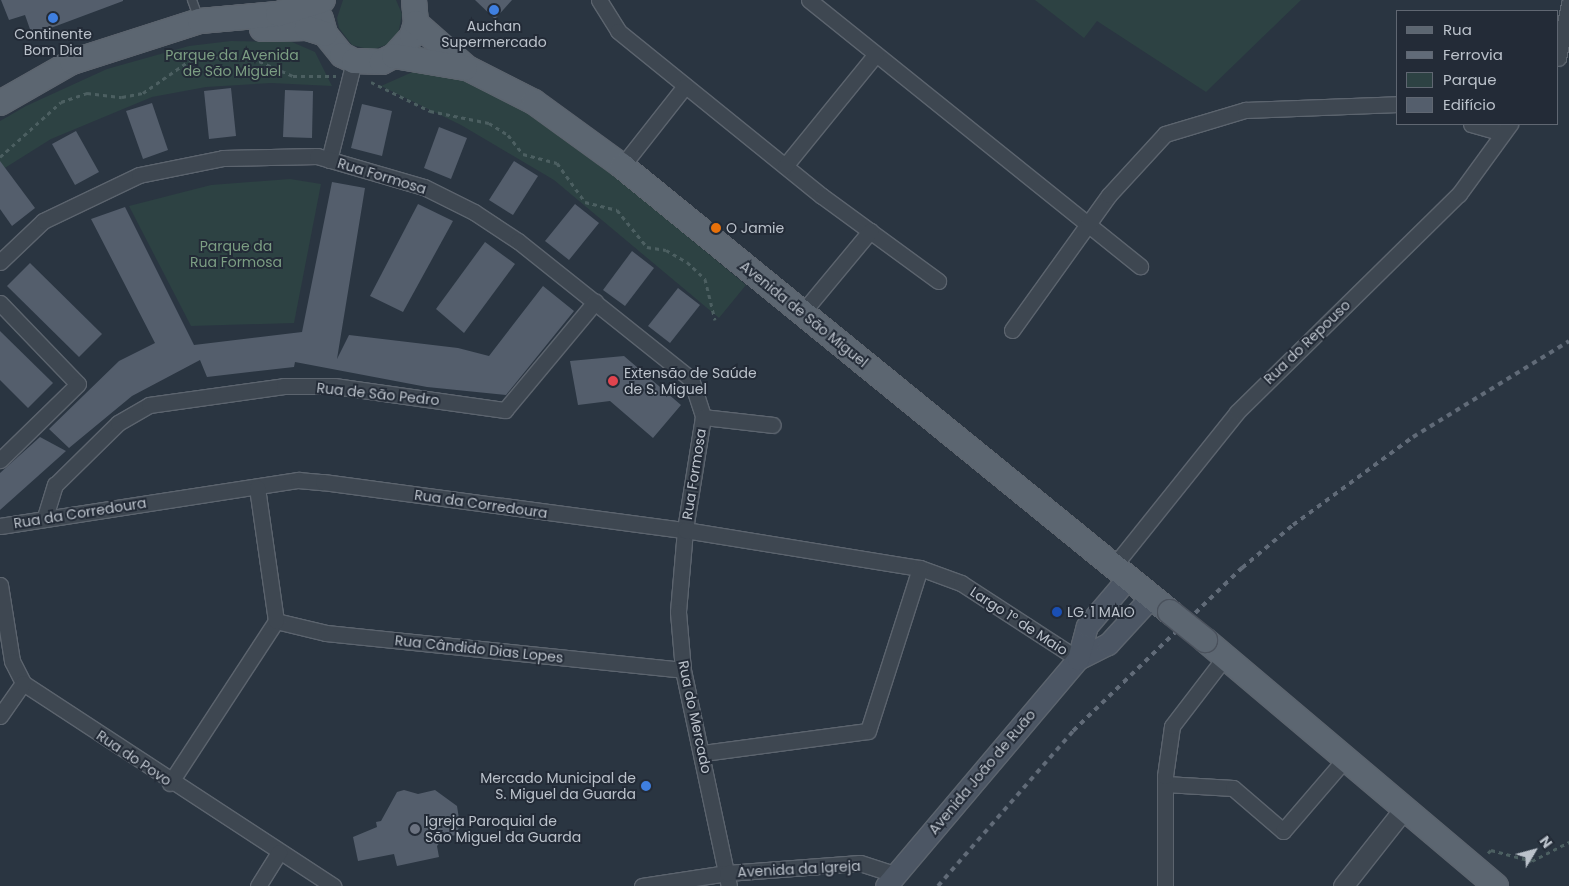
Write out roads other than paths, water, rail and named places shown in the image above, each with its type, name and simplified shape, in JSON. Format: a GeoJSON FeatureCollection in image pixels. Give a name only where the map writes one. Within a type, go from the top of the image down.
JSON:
{"type":"FeatureCollection","features":[{"type":"Feature","properties":{"kind":"main road"},"geometry":{"type":"LineString","coordinates":[[138,42],[196,11],[278,14],[323,0],[325,34],[353,68],[382,62],[394,56],[409,42],[415,11]]}},
{"type":"Feature","properties":{"kind":"main road","name":"Avenida de São Miguel"},"geometry":{"type":"LineString","coordinates":[[415,11],[467,68]]}},
{"type":"Feature","properties":{"kind":"main road"},"geometry":{"type":"LineString","coordinates":[[0,103],[72,62],[138,42],[278,28],[307,28],[325,34]]}},
{"type":"Feature","properties":{"kind":"main road","name":"Avenida de São Miguel"},"geometry":{"type":"LineString","coordinates":[[394,56],[467,68],[534,102],[622,166],[1120,573],[1205,640],[1403,810],[1496,886]]}},
{"type":"Feature","properties":{"kind":"main road","name":"Largo 1º de Maio"},"geometry":{"type":"LineString","coordinates":[[1078,659],[1087,626],[1120,573]]}},
{"type":"Feature","properties":{"kind":"main road","name":"Largo 1º de Maio"},"geometry":{"type":"LineString","coordinates":[[1078,659],[1108,644],[1151,597]]}},
{"type":"Feature","properties":{"kind":"main road","name":"Avenida João de Ruão"},"geometry":{"type":"LineString","coordinates":[[891,880],[1078,659]]}},
{"type":"Feature","properties":{"kind":"street"},"geometry":{"type":"LineString","coordinates":[[599,0],[618,32],[785,166],[938,281]]}},
{"type":"Feature","properties":{"kind":"street"},"geometry":{"type":"LineString","coordinates":[[809,0],[1090,222],[1140,266]]}},
{"type":"Feature","properties":{"kind":"street"},"geometry":{"type":"LineString","coordinates":[[1559,53],[1569,4]]}},
{"type":"Feature","properties":{"kind":"street"},"geometry":{"type":"LineString","coordinates":[[785,166],[876,54]]}},
{"type":"Feature","properties":{"kind":"street"},"geometry":{"type":"LineString","coordinates":[[329,160],[353,68]]}},
{"type":"Feature","properties":{"kind":"street"},"geometry":{"type":"LineString","coordinates":[[622,166],[685,86]]}},
{"type":"Feature","properties":{"kind":"street"},"geometry":{"type":"LineString","coordinates":[[1012,330],[1090,222],[1165,134],[1245,110],[1396,104]]}},
{"type":"Feature","properties":{"kind":"street"},"geometry":{"type":"LineString","coordinates":[[1480,125],[1506,128]]}},
{"type":"Feature","properties":{"kind":"street","name":"Rua do Repouso"},"geometry":{"type":"LineString","coordinates":[[1120,573],[1231,418],[1459,194],[1506,128]]}},
{"type":"Feature","properties":{"kind":"street","name":"Rua Formosa"},"geometry":{"type":"LineString","coordinates":[[0,262],[43,221],[139,175],[223,158],[317,156],[424,187],[474,212],[518,241],[691,379],[703,417],[685,530]]}},
{"type":"Feature","properties":{"kind":"street"},"geometry":{"type":"LineString","coordinates":[[802,313],[870,231]]}},
{"type":"Feature","properties":{"kind":"street","name":"Rua de São Pedro"},"geometry":{"type":"LineString","coordinates":[[45,517],[55,485],[118,423],[149,405],[284,386],[334,386],[505,410],[595,302]]}},
{"type":"Feature","properties":{"kind":"street"},"geometry":{"type":"LineString","coordinates":[[0,303],[78,384],[0,460]]}},
{"type":"Feature","properties":{"kind":"street","name":"Rua Formosa"},"geometry":{"type":"LineString","coordinates":[[703,417],[773,425]]}},
{"type":"Feature","properties":{"kind":"street","name":"Rua da Corredoura"},"geometry":{"type":"LineString","coordinates":[[0,526],[45,517],[298,480],[685,530],[920,568],[960,583]]}},
{"type":"Feature","properties":{"kind":"street"},"geometry":{"type":"LineString","coordinates":[[170,783],[276,621],[257,487]]}},
{"type":"Feature","properties":{"kind":"street","name":"Rua do Mercado"},"geometry":{"type":"LineString","coordinates":[[685,530],[678,612],[683,670],[703,753],[728,879]]}},
{"type":"Feature","properties":{"kind":"street"},"geometry":{"type":"LineString","coordinates":[[703,753],[868,731],[920,568]]}},
{"type":"Feature","properties":{"kind":"street","name":"Largo 1º de Maio"},"geometry":{"type":"LineString","coordinates":[[960,583],[1078,659]]}},
{"type":"Feature","properties":{"kind":"street","name":"Rua do Povo"},"geometry":{"type":"LineString","coordinates":[[0,585],[12,662],[23,683],[170,783],[333,886]]}},
{"type":"Feature","properties":{"kind":"street","name":"Rua Cândido Dias Lopes"},"geometry":{"type":"LineString","coordinates":[[276,621],[326,633],[683,670]]}},
{"type":"Feature","properties":{"kind":"street"},"geometry":{"type":"LineString","coordinates":[[1166,886],[1165,784],[1172,726],[1225,657]]}},
{"type":"Feature","properties":{"kind":"street"},"geometry":{"type":"LineString","coordinates":[[0,716],[23,683]]}},
{"type":"Feature","properties":{"kind":"street"},"geometry":{"type":"LineString","coordinates":[[1165,784],[1233,788],[1283,830],[1344,760]]}},
{"type":"Feature","properties":{"kind":"street"},"geometry":{"type":"LineString","coordinates":[[1343,886],[1403,810]]}},
{"type":"Feature","properties":{"kind":"street"},"geometry":{"type":"LineString","coordinates":[[258,886],[279,852]]}},
{"type":"Feature","properties":{"kind":"street","name":"Avenida da Igreja"},"geometry":{"type":"LineString","coordinates":[[642,886],[728,879],[860,863],[891,880]]}},
{"type":"Feature","properties":{"kind":"railway"},"geometry":{"type":"LineString","coordinates":[[938,886],[1073,731],[1242,568],[1293,525],[1413,437],[1569,341]]}},
{"type":"Feature","properties":{"kind":"place","name":"Auchan Supermercado"},"geometry":{"type":"Point","coordinates":[494,10]}},
{"type":"Feature","properties":{"kind":"place","name":"Continente Bom Dia"},"geometry":{"type":"Point","coordinates":[53,18]}},
{"type":"Feature","properties":{"kind":"place","name":"O Jamie"},"geometry":{"type":"Point","coordinates":[716,228]}},
{"type":"Feature","properties":{"kind":"place","name":"Extensão de Saúde de S. Miguel"},"geometry":{"type":"Point","coordinates":[613,381]}},
{"type":"Feature","properties":{"kind":"place","name":"LG. 1 MAIO"},"geometry":{"type":"Point","coordinates":[1057,612]}},
{"type":"Feature","properties":{"kind":"place","name":"Mercado Municipal de S. Miguel da Guarda"},"geometry":{"type":"Point","coordinates":[646,786]}},
{"type":"Feature","properties":{"kind":"place","name":"Igreja Paroquial de São Miguel da Guarda"},"geometry":{"type":"Point","coordinates":[415,829]}},
{"type":"Feature","properties":{"kind":"park label","name":"Parque da Avenida de São Miguel"},"geometry":{"type":"Point","coordinates":[232,64]}},
{"type":"Feature","properties":{"kind":"park label","name":"Parque da Rua Formosa"},"geometry":{"type":"Point","coordinates":[236,254]}}]}
